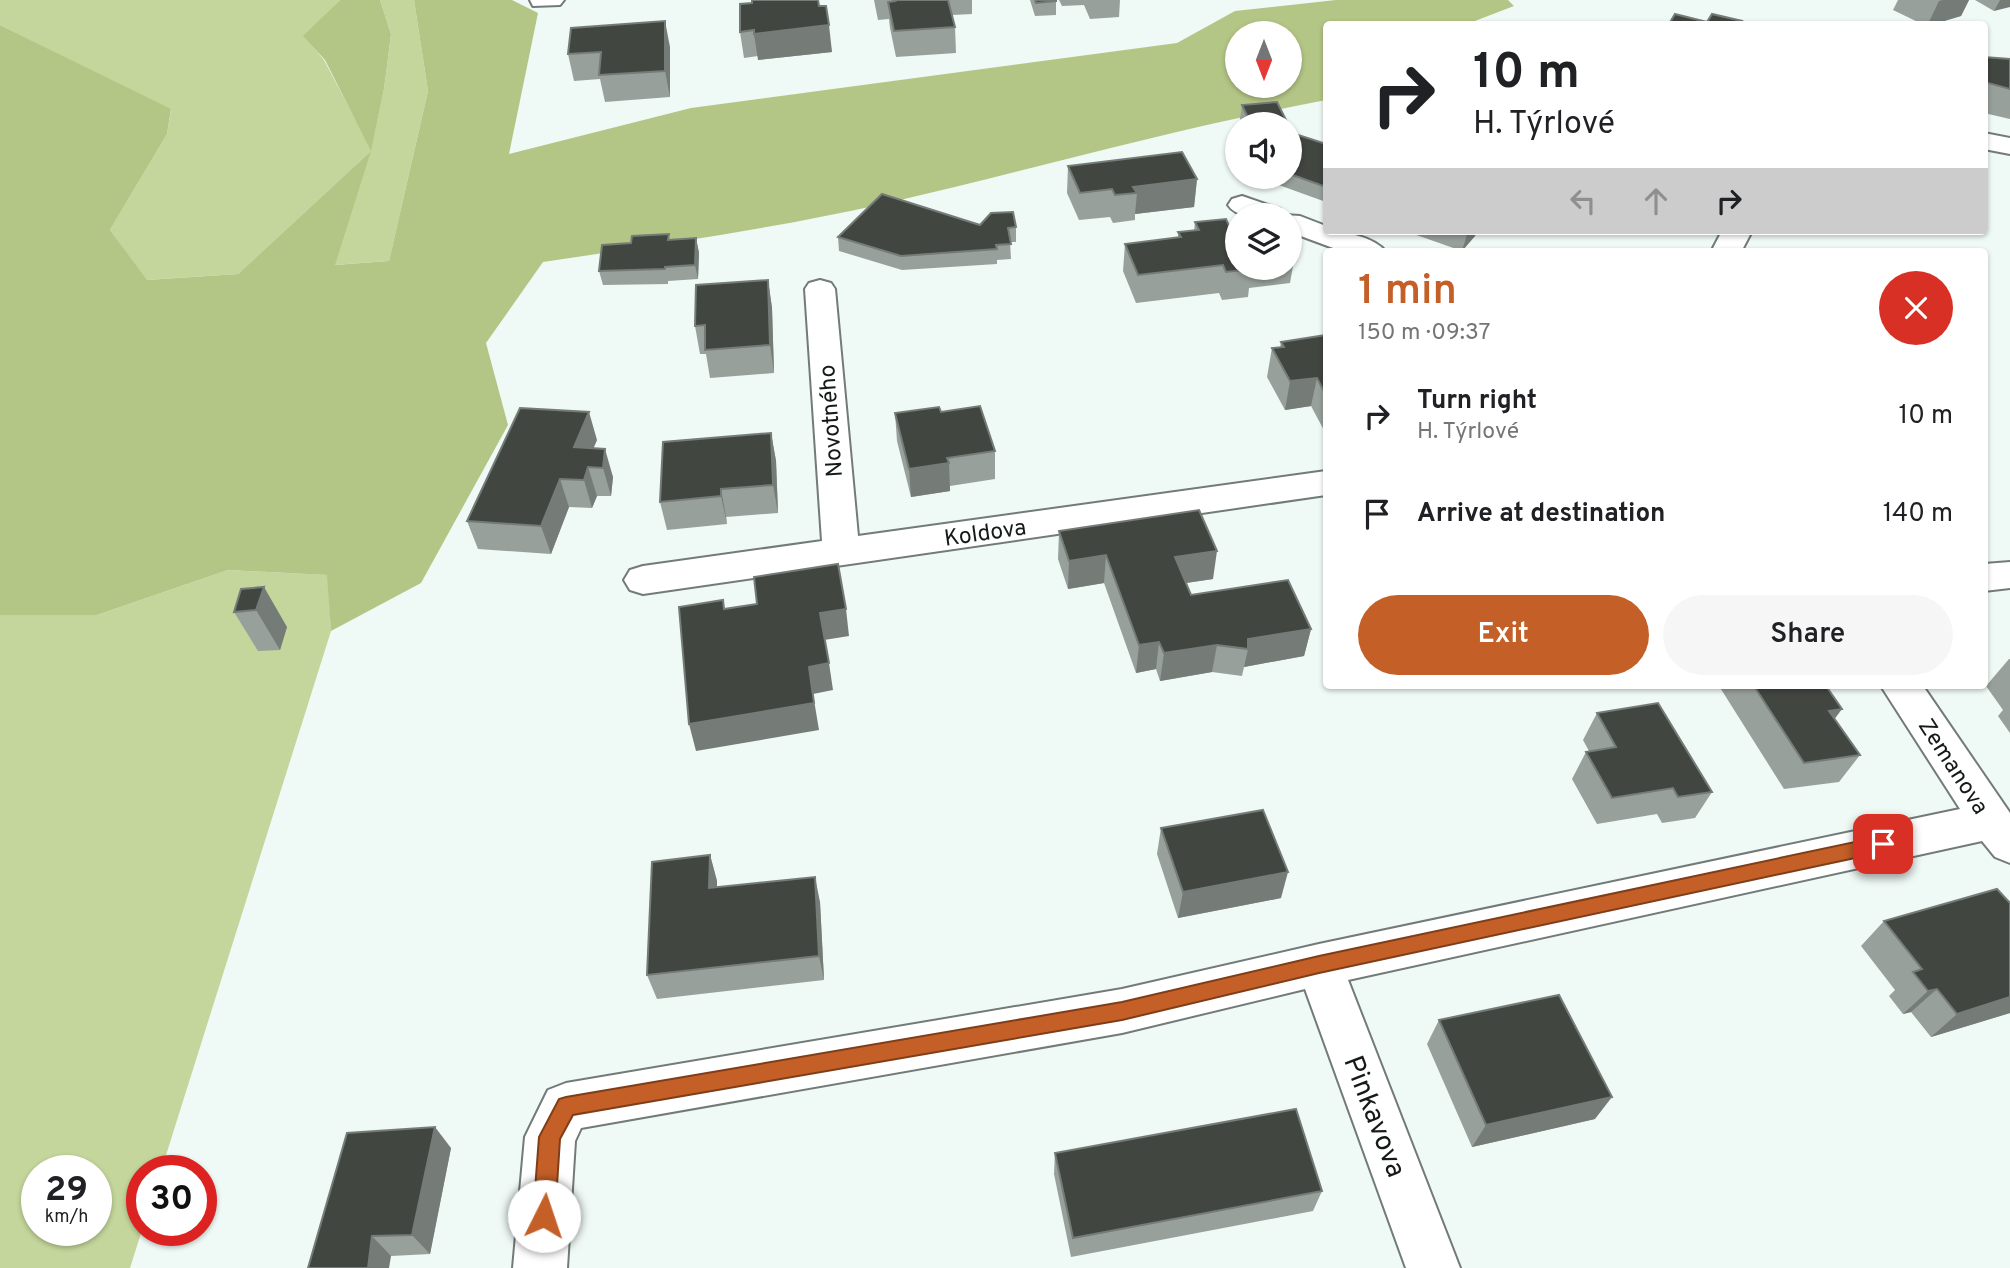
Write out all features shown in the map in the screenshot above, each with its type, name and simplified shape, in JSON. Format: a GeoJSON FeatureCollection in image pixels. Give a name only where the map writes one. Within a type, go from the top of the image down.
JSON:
{"type":"FeatureCollection","features":[{"type":"Feature","properties":{"kind":"street"},"geometry":{"type":"LineString","coordinates":[[1988,142],[2010,146]]}},
{"type":"Feature","properties":{"kind":"street"},"geometry":{"type":"LineString","coordinates":[[1302,226],[1323,234]]}},
{"type":"Feature","properties":{"kind":"street"},"geometry":{"type":"LineString","coordinates":[[1325,235],[1360,248]]}},
{"type":"Feature","properties":{"kind":"street","name":"Novotného"},"geometry":{"type":"LineString","coordinates":[[820,289],[841,553]]}},
{"type":"Feature","properties":{"kind":"street","name":"Koldova"},"geometry":{"type":"LineString","coordinates":[[643,580],[1323,483]]}},
{"type":"Feature","properties":{"kind":"street"},"geometry":{"type":"LineString","coordinates":[[1988,578],[2010,575]]}},
{"type":"Feature","properties":{"kind":"street","name":"Zemanova"},"geometry":{"type":"LineString","coordinates":[[1903,689],[2000,832]]}},
{"type":"Feature","properties":{"kind":"street"},"geometry":{"type":"LineString","coordinates":[[540,1268],[550,1137],[566,1107],[1122,1011],[1319,965],[2000,832]]}},
{"type":"Feature","properties":{"kind":"street","name":"Pinkavova"},"geometry":{"type":"LineString","coordinates":[[1319,965],[1433,1268]]}},
{"type":"Feature","properties":{"kind":"green space"},"geometry":{"type":"Polygon","coordinates":[[[0,0],[340,0],[304,36],[324,60],[371,149],[384,89],[391,34],[380,0],[414,0],[428,91],[389,261],[334,265],[370,152],[238,274],[146,280],[110,230],[167,134],[171,110],[0,25],[0,0]]]}},
{"type":"Feature","properties":{"kind":"green space"},"geometry":{"type":"Polygon","coordinates":[[[340,0],[380,0],[391,34],[384,89],[371,151],[325,60],[303,36],[340,0]]]}},
{"type":"Feature","properties":{"kind":"green space"},"geometry":{"type":"Polygon","coordinates":[[[414,0],[512,0],[538,13],[509,154],[691,108],[1177,43],[1235,11],[1336,0],[1508,0],[1514,6],[1475,21],[1323,21],[1323,101],[1265,112],[1225,112],[1225,121],[841,213],[543,262],[486,343],[508,425],[421,583],[331,631],[327,575],[228,570],[97,615],[0,615],[0,25],[171,109],[167,134],[110,230],[147,280],[238,274],[371,151],[335,265],[389,261],[428,91],[414,0]]]}},
{"type":"Feature","properties":{"kind":"green space"},"geometry":{"type":"Polygon","coordinates":[[[228,570],[328,575],[331,631],[166,1155],[126,1155],[126,1246],[137,1246],[130,1268],[0,1268],[0,615],[97,615],[228,570]]]}},
{"type":"Feature","properties":{"kind":"building"},"geometry":{"type":"Polygon","coordinates":[[[752,0],[818,0],[819,6],[826,6],[829,25],[754,34],[754,30],[740,32],[740,4],[752,3],[752,0]]]}},
{"type":"Feature","properties":{"kind":"building"},"geometry":{"type":"Polygon","coordinates":[[[948,0],[955,27],[894,31],[888,2],[948,0]]]}},
{"type":"Feature","properties":{"kind":"building"},"geometry":{"type":"Polygon","coordinates":[[[1035,0],[1056,0],[1056,1],[1036,3],[1035,0]]]}},
{"type":"Feature","properties":{"kind":"building"},"geometry":{"type":"Polygon","coordinates":[[[1675,14],[1703,21],[1671,21],[1675,14]]]}},
{"type":"Feature","properties":{"kind":"building"},"geometry":{"type":"Polygon","coordinates":[[[1712,14],[1742,21],[1708,21],[1712,14]]]}},
{"type":"Feature","properties":{"kind":"building"},"geometry":{"type":"Polygon","coordinates":[[[665,21],[665,71],[599,75],[601,52],[568,54],[571,28],[665,21]]]}},
{"type":"Feature","properties":{"kind":"building"},"geometry":{"type":"Polygon","coordinates":[[[1988,57],[2010,59],[2010,89],[1988,83],[1988,57]]]}},
{"type":"Feature","properties":{"kind":"building"},"geometry":{"type":"Polygon","coordinates":[[[1277,102],[1282,112],[1245,112],[1242,105],[1277,102]]]}},
{"type":"Feature","properties":{"kind":"building"},"geometry":{"type":"Polygon","coordinates":[[[1302,136],[1323,143],[1323,186],[1302,178],[1302,136]]]}},
{"type":"Feature","properties":{"kind":"building"},"geometry":{"type":"Polygon","coordinates":[[[1182,152],[1197,179],[1133,187],[1137,193],[1115,195],[1112,189],[1080,193],[1068,166],[1182,152]]]}},
{"type":"Feature","properties":{"kind":"building"},"geometry":{"type":"Polygon","coordinates":[[[882,194],[980,225],[991,213],[1013,212],[1016,227],[1008,228],[1011,244],[996,245],[997,249],[901,256],[838,237],[882,194]]]}},
{"type":"Feature","properties":{"kind":"building"},"geometry":{"type":"Polygon","coordinates":[[[1225,219],[1225,270],[1223,265],[1138,275],[1125,244],[1181,237],[1178,232],[1199,230],[1195,222],[1225,219]]]}},
{"type":"Feature","properties":{"kind":"building"},"geometry":{"type":"Polygon","coordinates":[[[669,234],[668,240],[696,238],[695,265],[665,269],[599,271],[602,245],[631,243],[632,236],[669,234]]]}},
{"type":"Feature","properties":{"kind":"building"},"geometry":{"type":"Polygon","coordinates":[[[768,280],[770,345],[705,350],[705,325],[695,326],[696,285],[768,280]]]}},
{"type":"Feature","properties":{"kind":"building"},"geometry":{"type":"Polygon","coordinates":[[[1323,335],[1323,389],[1317,378],[1290,381],[1272,348],[1284,347],[1281,342],[1323,335]]]}},
{"type":"Feature","properties":{"kind":"building"},"geometry":{"type":"Polygon","coordinates":[[[980,406],[995,451],[947,458],[949,463],[909,469],[895,413],[939,407],[941,412],[980,406]]]}},
{"type":"Feature","properties":{"kind":"building"},"geometry":{"type":"Polygon","coordinates":[[[520,408],[589,412],[574,447],[605,449],[603,468],[588,467],[584,480],[560,479],[541,526],[467,521],[520,408]]]}},
{"type":"Feature","properties":{"kind":"building"},"geometry":{"type":"Polygon","coordinates":[[[771,433],[773,485],[721,489],[721,496],[660,502],[663,442],[771,433]]]}},
{"type":"Feature","properties":{"kind":"building"},"geometry":{"type":"Polygon","coordinates":[[[1199,510],[1217,551],[1175,557],[1191,595],[1288,580],[1311,629],[1248,639],[1248,649],[1217,645],[1164,653],[1159,642],[1139,645],[1106,555],[1069,561],[1059,531],[1199,510]]]}},
{"type":"Feature","properties":{"kind":"building"},"geometry":{"type":"Polygon","coordinates":[[[838,564],[846,609],[820,613],[829,663],[809,667],[814,703],[689,724],[679,607],[723,600],[724,609],[757,604],[754,577],[838,564]]]}},
{"type":"Feature","properties":{"kind":"building"},"geometry":{"type":"Polygon","coordinates":[[[264,587],[256,610],[234,612],[241,589],[264,587]]]}},
{"type":"Feature","properties":{"kind":"building"},"geometry":{"type":"Polygon","coordinates":[[[1756,689],[1828,689],[1842,709],[1829,711],[1860,755],[1804,763],[1756,689]]]}},
{"type":"Feature","properties":{"kind":"building"},"geometry":{"type":"Polygon","coordinates":[[[1658,703],[1712,792],[1678,797],[1673,788],[1612,798],[1586,752],[1616,747],[1597,713],[1658,703]]]}},
{"type":"Feature","properties":{"kind":"building"},"geometry":{"type":"Polygon","coordinates":[[[1263,810],[1288,872],[1183,892],[1161,828],[1263,810]]]}},
{"type":"Feature","properties":{"kind":"building"},"geometry":{"type":"Polygon","coordinates":[[[710,855],[709,888],[815,877],[819,956],[647,975],[652,862],[710,855]]]}},
{"type":"Feature","properties":{"kind":"building"},"geometry":{"type":"Polygon","coordinates":[[[1997,889],[2010,903],[2010,997],[1957,1014],[1937,989],[1928,991],[1913,972],[1922,969],[1884,921],[1997,889]]]}},
{"type":"Feature","properties":{"kind":"building"},"geometry":{"type":"Polygon","coordinates":[[[1559,995],[1612,1097],[1486,1125],[1439,1020],[1559,995]]]}},
{"type":"Feature","properties":{"kind":"building"},"geometry":{"type":"Polygon","coordinates":[[[1296,1109],[1322,1191],[1073,1238],[1055,1153],[1296,1109]]]}},
{"type":"Feature","properties":{"kind":"building"},"geometry":{"type":"Polygon","coordinates":[[[435,1127],[412,1235],[372,1236],[368,1268],[308,1268],[347,1133],[435,1127]]]}},
{"type":"Feature","properties":{"kind":"route"},"geometry":{"type":"LineString","coordinates":[[544,1216],[550,1137],[566,1107],[1122,1011],[1319,965],[1883,844]]}}]}
